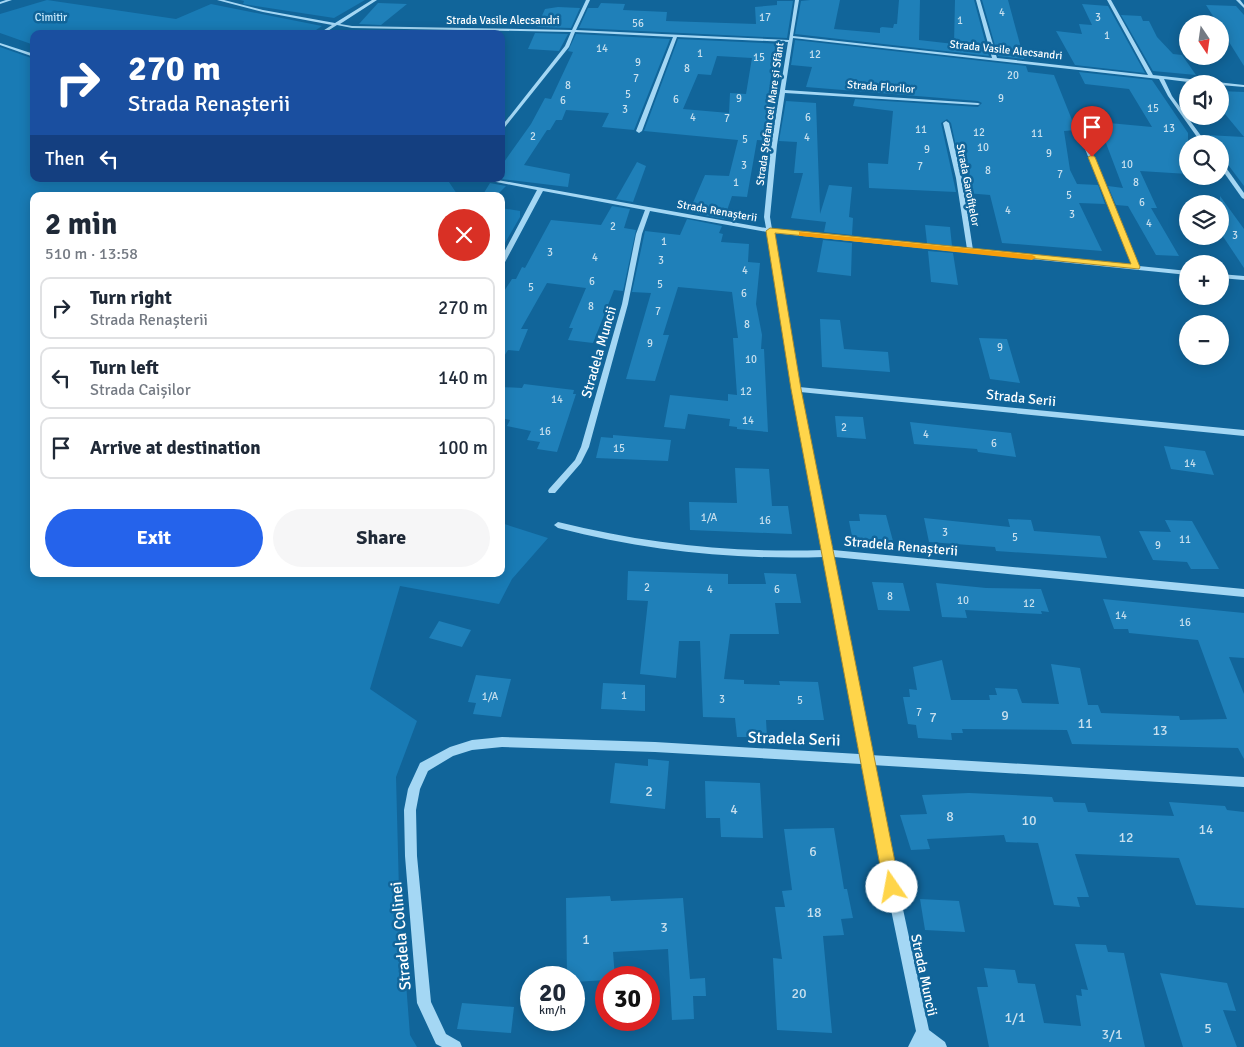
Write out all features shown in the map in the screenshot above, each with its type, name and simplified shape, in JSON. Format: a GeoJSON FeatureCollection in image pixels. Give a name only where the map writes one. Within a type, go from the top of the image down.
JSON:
{"type":"FeatureCollection","features":[{"type":"Feature","properties":{"kind":"street"},"geometry":{"type":"LineString","coordinates":[[0,3],[10,0]]}},
{"type":"Feature","properties":{"kind":"street","name":"Strada Vasile Alecsandri"},"geometry":{"type":"LineString","coordinates":[[220,0],[245,8],[334,25],[452,30]]}},
{"type":"Feature","properties":{"kind":"street"},"geometry":{"type":"LineString","coordinates":[[326,30],[375,0]]}},
{"type":"Feature","properties":{"kind":"street"},"geometry":{"type":"LineString","coordinates":[[505,126],[567,46],[588,0]]}},
{"type":"Feature","properties":{"kind":"street","name":"Strada Ștefan cel Mare și Sfânt"},"geometry":{"type":"LineString","coordinates":[[770,231],[766,217],[782,91],[797,0]]}},
{"type":"Feature","properties":{"kind":"street"},"geometry":{"type":"LineString","coordinates":[[978,0],[995,59]]}},
{"type":"Feature","properties":{"kind":"street"},"geometry":{"type":"LineString","coordinates":[[1109,0],[1151,76]]}},
{"type":"Feature","properties":{"kind":"street"},"geometry":{"type":"LineString","coordinates":[[1238,0],[1244,7]]}},
{"type":"Feature","properties":{"kind":"street","name":"Strada Vasile Alecsandri"},"geometry":{"type":"LineString","coordinates":[[505,30],[575,31],[790,39],[1179,79]]}},
{"type":"Feature","properties":{"kind":"street"},"geometry":{"type":"LineString","coordinates":[[639,131],[676,35]]}},
{"type":"Feature","properties":{"kind":"street"},"geometry":{"type":"LineString","coordinates":[[0,44],[30,55]]}},
{"type":"Feature","properties":{"kind":"street"},"geometry":{"type":"LineString","coordinates":[[1160,77],[1170,96],[1198,135]]}},
{"type":"Feature","properties":{"kind":"street","name":"Strada Vasile Alecsandri"},"geometry":{"type":"LineString","coordinates":[[1229,85],[1244,86]]}},
{"type":"Feature","properties":{"kind":"street","name":"Strada Florilor"},"geometry":{"type":"LineString","coordinates":[[782,91],[978,104]]}},
{"type":"Feature","properties":{"kind":"street","name":"Strada Garofițelor"},"geometry":{"type":"LineString","coordinates":[[946,123],[959,178],[970,251]]}},
{"type":"Feature","properties":{"kind":"street"},"geometry":{"type":"LineString","coordinates":[[1084,139],[1136,267]]}},
{"type":"Feature","properties":{"kind":"street"},"geometry":{"type":"LineString","coordinates":[[1229,176],[1244,197]]}},
{"type":"Feature","properties":{"kind":"street","name":"Strada Renașterii"},"geometry":{"type":"LineString","coordinates":[[500,182],[770,231],[1179,271]]}},
{"type":"Feature","properties":{"kind":"street"},"geometry":{"type":"LineString","coordinates":[[505,257],[542,190]]}},
{"type":"Feature","properties":{"kind":"street","name":"Stradela Muncii"},"geometry":{"type":"LineString","coordinates":[[552,491],[578,461],[585,447],[625,304],[639,234],[648,209]]}},
{"type":"Feature","properties":{"kind":"street","name":"Strada Muncii"},"geometry":{"type":"LineString","coordinates":[[770,231],[796,389],[829,553],[865,758],[924,1040]]}},
{"type":"Feature","properties":{"kind":"street"},"geometry":{"type":"LineString","coordinates":[[1229,277],[1244,278]]}},
{"type":"Feature","properties":{"kind":"street","name":"Strada Serii"},"geometry":{"type":"LineString","coordinates":[[796,389],[1244,433]]}},
{"type":"Feature","properties":{"kind":"street","name":"Stradela Renașterii"},"geometry":{"type":"LineString","coordinates":[[558,525],[599,537],[704,550],[804,554],[829,553],[1244,593]]}},
{"type":"Feature","properties":{"kind":"street","name":"Stradela Serii"},"geometry":{"type":"LineString","coordinates":[[410,810],[414,789],[424,767],[450,752],[472,745],[502,742],[865,758],[1244,782]]}},
{"type":"Feature","properties":{"kind":"street","name":"Stradela Colinei"},"geometry":{"type":"LineString","coordinates":[[410,810],[411,856],[424,1003],[442,1039],[455,1047]]}},
{"type":"Feature","properties":{"kind":"street"},"geometry":{"type":"LineString","coordinates":[[915,1047],[924,1040],[940,1047]]}},
{"type":"Feature","properties":{"kind":"green space","name":"Cimitir"},"geometry":{"type":"Polygon","coordinates":[[[47,0],[176,19],[211,4],[322,26],[316,30],[30,30],[30,44],[0,33],[0,14],[47,0]]]}},
{"type":"Feature","properties":{"kind":"green space"},"geometry":{"type":"Polygon","coordinates":[[[240,0],[365,0],[334,18],[243,4],[244,1],[240,0]]]}},
{"type":"Feature","properties":{"kind":"green space"},"geometry":{"type":"Polygon","coordinates":[[[0,47],[30,58],[30,182],[449,182],[456,192],[30,192],[30,577],[505,577],[505,524],[548,538],[512,579],[499,604],[400,586],[370,689],[417,721],[396,777],[399,891],[410,1035],[417,1047],[0,1047],[0,47]]]}},
{"type":"Feature","properties":{"kind":"green space"},"geometry":{"type":"Polygon","coordinates":[[[505,209],[520,211],[520,217],[505,243],[505,209]]]}},
{"type":"Feature","properties":{"kind":"building"},"geometry":{"type":"Polygon","coordinates":[[[840,0],[834,29],[880,33],[880,28],[893,28],[894,24],[897,24],[899,0],[920,0],[919,40],[954,44],[955,0],[974,0],[989,56],[795,34],[801,1],[840,0]]]}},
{"type":"Feature","properties":{"kind":"building"},"geometry":{"type":"Polygon","coordinates":[[[982,0],[1008,0],[1024,59],[998,56],[982,0]]]}},
{"type":"Feature","properties":{"kind":"building"},"geometry":{"type":"Polygon","coordinates":[[[777,1],[793,1],[787,38],[579,28],[588,8],[598,8],[601,3],[625,4],[623,10],[667,12],[666,21],[756,24],[755,7],[777,5],[777,1]]]}},
{"type":"Feature","properties":{"kind":"building"},"geometry":{"type":"Polygon","coordinates":[[[378,3],[407,4],[381,25],[359,24],[378,3]]]}},
{"type":"Feature","properties":{"kind":"building"},"geometry":{"type":"Polygon","coordinates":[[[1082,4],[1108,6],[1145,73],[1075,65],[1056,31],[1082,34],[1079,24],[1092,25],[1082,4]]]}},
{"type":"Feature","properties":{"kind":"building"},"geometry":{"type":"Polygon","coordinates":[[[1206,5],[1236,6],[1244,15],[1244,66],[1229,42],[1229,15],[1212,15],[1206,5]]]}},
{"type":"Feature","properties":{"kind":"building"},"geometry":{"type":"Polygon","coordinates":[[[558,7],[580,8],[571,28],[537,27],[545,9],[558,7]]]}},
{"type":"Feature","properties":{"kind":"building"},"geometry":{"type":"Polygon","coordinates":[[[1121,15],[1141,16],[1143,21],[1149,21],[1157,37],[1173,54],[1179,55],[1179,65],[1189,65],[1196,75],[1153,71],[1121,15]]]}},
{"type":"Feature","properties":{"kind":"building"},"geometry":{"type":"Polygon","coordinates":[[[535,33],[568,34],[559,51],[528,49],[535,33]]]}},
{"type":"Feature","properties":{"kind":"building"},"geometry":{"type":"Polygon","coordinates":[[[576,34],[670,39],[634,130],[602,127],[609,113],[566,110],[562,120],[556,120],[550,130],[547,130],[524,165],[570,174],[568,187],[505,179],[505,161],[531,124],[545,98],[551,99],[573,52],[568,51],[576,34]]]}},
{"type":"Feature","properties":{"kind":"building"},"geometry":{"type":"Polygon","coordinates":[[[678,39],[786,44],[782,64],[772,63],[769,100],[776,101],[770,141],[757,140],[747,197],[732,196],[724,219],[689,212],[705,175],[729,176],[738,140],[644,131],[678,39]],[[717,56],[711,75],[698,74],[683,109],[729,113],[730,93],[746,94],[752,58],[717,56]]]}},
{"type":"Feature","properties":{"kind":"building"},"geometry":{"type":"Polygon","coordinates":[[[795,40],[1026,66],[1028,72],[1054,75],[1076,130],[1064,131],[1070,170],[1077,184],[1098,185],[1105,204],[1079,203],[1102,251],[1002,243],[990,195],[966,193],[951,123],[947,119],[941,123],[956,192],[869,188],[868,163],[888,164],[893,111],[853,106],[855,99],[978,107],[982,103],[978,101],[806,87],[812,67],[791,65],[795,40]]]}},
{"type":"Feature","properties":{"kind":"building"},"geometry":{"type":"Polygon","coordinates":[[[1079,72],[1152,80],[1179,120],[1179,125],[1183,125],[1188,133],[1188,135],[1179,135],[1179,173],[1140,171],[1157,208],[1151,208],[1179,256],[1156,255],[1128,206],[1116,205],[1108,186],[1123,188],[1098,122],[1152,127],[1129,89],[1085,84],[1079,72]]]}},
{"type":"Feature","properties":{"kind":"building"},"geometry":{"type":"Polygon","coordinates":[[[1229,91],[1244,92],[1244,137],[1229,119],[1229,91]]]}},
{"type":"Feature","properties":{"kind":"building"},"geometry":{"type":"Polygon","coordinates":[[[786,101],[816,103],[820,214],[829,185],[852,187],[849,217],[853,218],[852,235],[824,232],[826,222],[791,218],[803,173],[794,173],[797,142],[779,141],[786,101]]]}},
{"type":"Feature","properties":{"kind":"building"},"geometry":{"type":"Polygon","coordinates":[[[1229,136],[1244,137],[1244,186],[1229,166],[1229,136]]]}},
{"type":"Feature","properties":{"kind":"building"},"geometry":{"type":"Polygon","coordinates":[[[637,162],[646,166],[633,202],[616,199],[637,162]]]}},
{"type":"Feature","properties":{"kind":"building"},"geometry":{"type":"Polygon","coordinates":[[[490,183],[506,186],[500,192],[484,192],[490,183]]]}},
{"type":"Feature","properties":{"kind":"building"},"geometry":{"type":"Polygon","coordinates":[[[612,206],[630,209],[624,228],[636,230],[623,291],[614,290],[593,343],[568,340],[573,328],[569,328],[586,288],[547,283],[521,329],[528,329],[519,351],[508,350],[505,355],[505,290],[512,279],[516,279],[522,267],[525,268],[551,220],[601,225],[612,206]]]}},
{"type":"Feature","properties":{"kind":"building"},"geometry":{"type":"Polygon","coordinates":[[[1229,208],[1244,229],[1244,268],[1229,245],[1229,208]]]}},
{"type":"Feature","properties":{"kind":"building"},"geometry":{"type":"Polygon","coordinates":[[[687,219],[722,226],[719,233],[723,234],[721,242],[749,244],[748,262],[760,263],[756,304],[762,335],[761,349],[764,349],[768,432],[737,429],[737,427],[729,426],[730,419],[688,414],[685,429],[664,427],[670,395],[728,401],[728,394],[737,395],[733,338],[738,338],[732,292],[678,287],[663,335],[669,335],[655,381],[626,379],[651,293],[632,292],[645,231],[680,235],[687,219]]]}},
{"type":"Feature","properties":{"kind":"building"},"geometry":{"type":"Polygon","coordinates":[[[925,225],[950,227],[952,246],[927,243],[925,225]]]}},
{"type":"Feature","properties":{"kind":"building"},"geometry":{"type":"Polygon","coordinates":[[[823,240],[852,243],[851,276],[817,272],[823,240]]]}},
{"type":"Feature","properties":{"kind":"building"},"geometry":{"type":"Polygon","coordinates":[[[928,251],[953,253],[958,285],[931,282],[928,251]]]}},
{"type":"Feature","properties":{"kind":"building"},"geometry":{"type":"Polygon","coordinates":[[[820,319],[840,320],[844,349],[888,352],[890,372],[822,367],[820,319]]]}},
{"type":"Feature","properties":{"kind":"building"},"geometry":{"type":"Polygon","coordinates":[[[979,338],[1007,339],[1020,383],[990,379],[979,338]]]}},
{"type":"Feature","properties":{"kind":"building"},"geometry":{"type":"Polygon","coordinates":[[[524,384],[574,390],[573,394],[576,394],[557,452],[537,449],[540,442],[527,440],[531,431],[507,426],[510,420],[505,419],[505,387],[522,388],[524,384]]]}},
{"type":"Feature","properties":{"kind":"building"},"geometry":{"type":"Polygon","coordinates":[[[835,416],[863,417],[866,439],[837,437],[835,416]]]}},
{"type":"Feature","properties":{"kind":"building"},"geometry":{"type":"Polygon","coordinates":[[[910,422],[1011,433],[1016,457],[978,452],[977,449],[914,444],[910,422]]]}},
{"type":"Feature","properties":{"kind":"building"},"geometry":{"type":"Polygon","coordinates":[[[613,435],[671,440],[668,461],[596,458],[601,437],[613,438],[613,435]]]}},
{"type":"Feature","properties":{"kind":"building"},"geometry":{"type":"Polygon","coordinates":[[[1164,446],[1205,451],[1214,475],[1171,469],[1164,446]]]}},
{"type":"Feature","properties":{"kind":"building"},"geometry":{"type":"Polygon","coordinates":[[[735,468],[769,469],[772,506],[788,506],[792,534],[690,530],[689,502],[737,503],[735,468]]]}},
{"type":"Feature","properties":{"kind":"building"},"geometry":{"type":"Polygon","coordinates":[[[859,514],[886,515],[893,541],[853,541],[849,521],[860,521],[859,514]]]}},
{"type":"Feature","properties":{"kind":"building"},"geometry":{"type":"Polygon","coordinates":[[[924,518],[1010,527],[1008,519],[1031,520],[1034,531],[1100,536],[1107,558],[996,551],[995,547],[929,542],[924,518]]]}},
{"type":"Feature","properties":{"kind":"building"},"geometry":{"type":"Polygon","coordinates":[[[1165,520],[1192,521],[1219,569],[1191,569],[1187,562],[1153,560],[1139,531],[1171,532],[1165,520]]]}},
{"type":"Feature","properties":{"kind":"building"},"geometry":{"type":"Polygon","coordinates":[[[628,571],[728,574],[728,584],[766,584],[764,573],[796,574],[801,603],[775,603],[779,634],[730,634],[724,679],[744,680],[744,684],[780,685],[779,681],[818,682],[824,720],[766,720],[767,737],[737,737],[735,718],[703,717],[700,641],[679,641],[676,678],[640,674],[648,601],[627,600],[628,571]]]}},
{"type":"Feature","properties":{"kind":"building"},"geometry":{"type":"Polygon","coordinates":[[[872,582],[903,583],[910,611],[878,610],[872,582]]]}},
{"type":"Feature","properties":{"kind":"building"},"geometry":{"type":"Polygon","coordinates":[[[936,583],[986,588],[1041,589],[1049,612],[1041,611],[1042,614],[965,610],[967,618],[942,617],[936,583]]]}},
{"type":"Feature","properties":{"kind":"building"},"geometry":{"type":"Polygon","coordinates":[[[1103,599],[1244,613],[1244,658],[1229,657],[1244,694],[1244,759],[1238,748],[1072,744],[1067,730],[962,729],[963,733],[951,733],[952,740],[918,738],[916,725],[908,724],[903,697],[910,697],[909,689],[917,690],[913,667],[942,660],[951,700],[990,700],[989,695],[997,695],[995,688],[1017,689],[1022,703],[1059,704],[1051,664],[1080,668],[1088,705],[1098,705],[1101,713],[1179,716],[1180,720],[1227,719],[1198,640],[1129,633],[1128,629],[1114,629],[1103,599]]]}},
{"type":"Feature","properties":{"kind":"building"},"geometry":{"type":"Polygon","coordinates":[[[439,621],[471,630],[462,647],[429,638],[439,621]]]}},
{"type":"Feature","properties":{"kind":"building"},"geometry":{"type":"Polygon","coordinates":[[[476,675],[511,679],[501,717],[473,714],[476,703],[468,702],[476,675]]]}},
{"type":"Feature","properties":{"kind":"building"},"geometry":{"type":"Polygon","coordinates":[[[603,683],[645,685],[645,711],[601,709],[603,683]]]}},
{"type":"Feature","properties":{"kind":"building"},"geometry":{"type":"Polygon","coordinates":[[[648,759],[669,761],[665,809],[610,803],[615,763],[648,766],[648,759]]]}},
{"type":"Feature","properties":{"kind":"building"},"geometry":{"type":"Polygon","coordinates":[[[705,781],[760,783],[763,838],[721,837],[720,818],[706,818],[705,781]]]}},
{"type":"Feature","properties":{"kind":"building"},"geometry":{"type":"Polygon","coordinates":[[[969,793],[1052,797],[1054,802],[1085,803],[1088,812],[1174,816],[1169,802],[1225,806],[1227,810],[1244,812],[1244,908],[1196,905],[1179,858],[1075,854],[1089,897],[1077,897],[1080,907],[1054,905],[1038,843],[1006,842],[1004,835],[927,839],[930,849],[911,850],[900,815],[927,814],[922,795],[969,793]]]}},
{"type":"Feature","properties":{"kind":"building"},"geometry":{"type":"Polygon","coordinates":[[[834,828],[844,889],[847,889],[853,918],[841,919],[844,935],[823,936],[832,1033],[777,1030],[773,958],[782,959],[775,907],[785,907],[782,891],[792,890],[784,829],[834,828]]]}},
{"type":"Feature","properties":{"kind":"building"},"geometry":{"type":"Polygon","coordinates":[[[610,896],[611,901],[683,898],[690,979],[705,978],[706,996],[693,996],[694,1019],[672,1020],[668,949],[613,952],[614,966],[595,966],[595,981],[585,981],[585,966],[567,966],[566,898],[610,896]]]}},
{"type":"Feature","properties":{"kind":"building"},"geometry":{"type":"Polygon","coordinates":[[[920,899],[959,901],[965,932],[925,930],[920,899]]]}},
{"type":"Feature","properties":{"kind":"building"},"geometry":{"type":"Polygon","coordinates":[[[1075,944],[1106,945],[1108,952],[1124,953],[1145,1047],[989,1047],[977,987],[988,987],[984,968],[1015,970],[1018,983],[1035,984],[1044,1023],[1081,1026],[1076,995],[1082,996],[1081,989],[1088,990],[1075,944]]]}},
{"type":"Feature","properties":{"kind":"building"},"geometry":{"type":"Polygon","coordinates":[[[1160,973],[1227,983],[1236,1011],[1223,1010],[1237,1047],[1183,1047],[1160,973]]]}},
{"type":"Feature","properties":{"kind":"building"},"geometry":{"type":"Polygon","coordinates":[[[462,1003],[514,1007],[511,1033],[457,1029],[462,1003]]]}},
{"type":"Feature","properties":{"kind":"slow traffic"},"geometry":{"type":"LineString","coordinates":[[802,234],[1032,257]]}},
{"type":"Feature","properties":{"kind":"route"},"geometry":{"type":"LineString","coordinates":[[892,887],[865,758],[829,553],[796,389],[770,231],[1136,267],[1092,157]]}}]}
